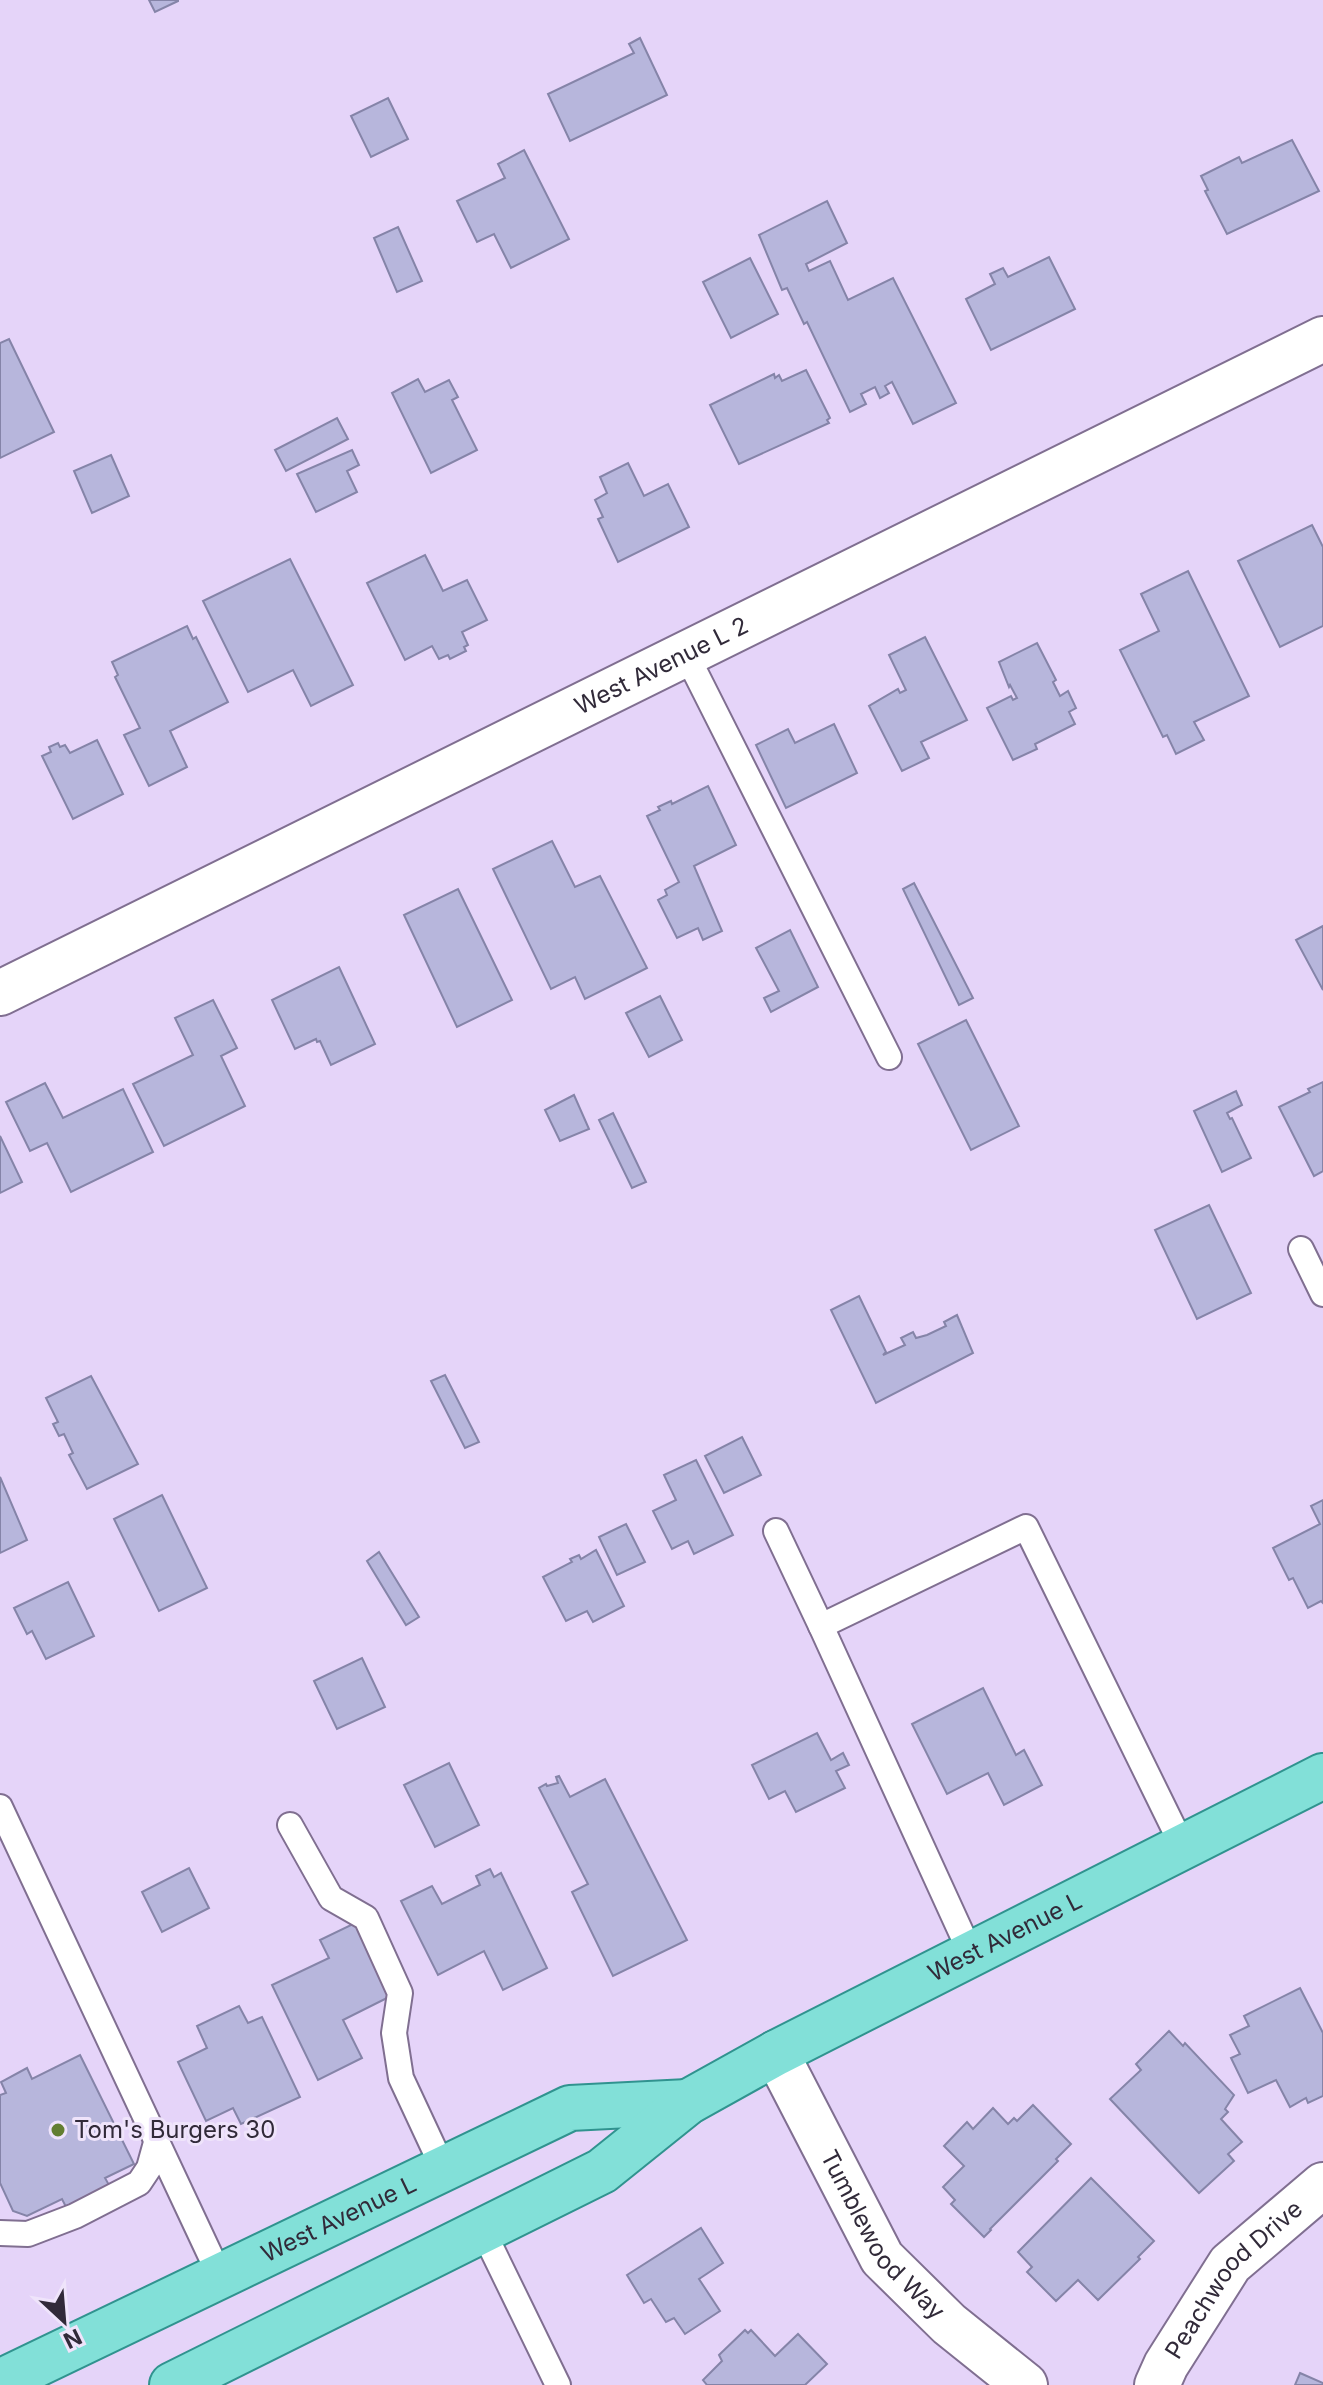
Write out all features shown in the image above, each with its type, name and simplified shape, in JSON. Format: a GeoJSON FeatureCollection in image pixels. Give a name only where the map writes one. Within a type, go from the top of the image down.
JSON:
{"type":"FeatureCollection","features":[{"type":"Feature","properties":{"kind":"main road","name":"West Avenue L"},"geometry":{"type":"LineString","coordinates":[[172,2385],[602,2171],[688,2102],[776,2053],[1323,1776]]}},
{"type":"Feature","properties":{"kind":"main road","name":"West Avenue L"},"geometry":{"type":"LineString","coordinates":[[0,2382],[570,2108],[688,2102]]}},
{"type":"Feature","properties":{"kind":"street","name":"West Avenue L 2"},"geometry":{"type":"LineString","coordinates":[[0,993],[1323,339]]}},
{"type":"Feature","properties":{"kind":"street","name":"Tumblewood Way"},"geometry":{"type":"LineString","coordinates":[[776,2053],[882,2258],[949,2324],[1025,2385]]}},
{"type":"Feature","properties":{"kind":"street","name":"Peachwood Drive"},"geometry":{"type":"LineString","coordinates":[[1157,2385],[1166,2365],[1230,2264],[1323,2185]]}},
{"type":"Feature","properties":{"kind":"lane"},"geometry":{"type":"LineString","coordinates":[[686,654],[889,1057]]}},
{"type":"Feature","properties":{"kind":"lane"},"geometry":{"type":"LineString","coordinates":[[1301,1249],[1323,1294]]}},
{"type":"Feature","properties":{"kind":"lane"},"geometry":{"type":"LineString","coordinates":[[821,1626],[1026,1527],[1183,1847]]}},
{"type":"Feature","properties":{"kind":"lane"},"geometry":{"type":"LineString","coordinates":[[776,1531],[971,1954]]}},
{"type":"Feature","properties":{"kind":"lane"},"geometry":{"type":"LineString","coordinates":[[0,1807],[220,2276]]}},
{"type":"Feature","properties":{"kind":"lane"},"geometry":{"type":"LineString","coordinates":[[290,1825],[331,1898],[366,1918],[400,1993],[394,2033],[401,2078],[443,2168]]}},
{"type":"Feature","properties":{"kind":"lane"},"geometry":{"type":"LineString","coordinates":[[0,2233],[28,2234],[75,2216],[139,2183],[149,2168],[157,2139]]}},
{"type":"Feature","properties":{"kind":"lane"},"geometry":{"type":"LineString","coordinates":[[482,2229],[558,2385]]}},
{"type":"Feature","properties":{"kind":"building"},"geometry":{"type":"Polygon","coordinates":[[[149,0],[178,0],[178,1],[155,12],[149,0]]]}},
{"type":"Feature","properties":{"kind":"building"},"geometry":{"type":"Polygon","coordinates":[[[640,38],[667,95],[570,141],[548,94],[634,53],[629,44],[640,38]]]}},
{"type":"Feature","properties":{"kind":"building"},"geometry":{"type":"Polygon","coordinates":[[[388,98],[408,139],[371,157],[351,116],[388,98]]]}},
{"type":"Feature","properties":{"kind":"building"},"geometry":{"type":"Polygon","coordinates":[[[1292,140],[1319,191],[1227,234],[1205,191],[1208,190],[1201,176],[1239,157],[1242,163],[1292,140]]]}},
{"type":"Feature","properties":{"kind":"building"},"geometry":{"type":"Polygon","coordinates":[[[524,150],[569,239],[511,268],[494,234],[477,242],[457,201],[505,178],[498,164],[524,150]]]}},
{"type":"Feature","properties":{"kind":"building"},"geometry":{"type":"Polygon","coordinates":[[[827,201],[847,243],[806,264],[809,271],[830,261],[848,300],[893,278],[956,403],[913,424],[892,382],[885,386],[889,393],[880,398],[875,387],[861,394],[866,404],[850,412],[807,322],[804,324],[787,288],[782,290],[759,235],[827,201]]]}},
{"type":"Feature","properties":{"kind":"building"},"geometry":{"type":"Polygon","coordinates":[[[398,227],[422,281],[397,292],[374,238],[398,227]]]}},
{"type":"Feature","properties":{"kind":"building"},"geometry":{"type":"Polygon","coordinates":[[[1049,257],[1075,309],[991,350],[966,299],[995,284],[990,274],[1003,268],[1008,277],[1049,257]]]}},
{"type":"Feature","properties":{"kind":"building"},"geometry":{"type":"Polygon","coordinates":[[[750,258],[778,314],[731,338],[703,282],[750,258]]]}},
{"type":"Feature","properties":{"kind":"building"},"geometry":{"type":"Polygon","coordinates":[[[9,339],[54,432],[0,458],[0,343],[9,339]]]}},
{"type":"Feature","properties":{"kind":"building"},"geometry":{"type":"Polygon","coordinates":[[[806,370],[830,418],[827,420],[829,423],[739,464],[710,405],[774,374],[775,378],[779,375],[782,381],[806,370]]]}},
{"type":"Feature","properties":{"kind":"building"},"geometry":{"type":"Polygon","coordinates":[[[418,379],[425,392],[449,380],[458,397],[452,400],[477,450],[431,473],[392,393],[418,379]]]}},
{"type":"Feature","properties":{"kind":"building"},"geometry":{"type":"Polygon","coordinates":[[[337,418],[348,439],[286,471],[275,450],[337,418]]]}},
{"type":"Feature","properties":{"kind":"building"},"geometry":{"type":"Polygon","coordinates":[[[352,450],[359,465],[347,471],[357,492],[316,512],[297,474],[352,450]]]}},
{"type":"Feature","properties":{"kind":"building"},"geometry":{"type":"Polygon","coordinates":[[[111,455],[129,496],[92,513],[74,471],[111,455]]]}},
{"type":"Feature","properties":{"kind":"building"},"geometry":{"type":"Polygon","coordinates":[[[628,463],[644,496],[668,484],[689,527],[618,562],[598,519],[603,517],[595,500],[607,493],[600,477],[628,463]]]}},
{"type":"Feature","properties":{"kind":"building"},"geometry":{"type":"Polygon","coordinates":[[[1312,525],[1323,547],[1323,626],[1280,647],[1238,561],[1312,525]]]}},
{"type":"Feature","properties":{"kind":"building"},"geometry":{"type":"Polygon","coordinates":[[[425,555],[443,591],[467,580],[487,620],[462,632],[468,645],[464,647],[466,651],[450,659],[448,655],[439,659],[432,646],[405,660],[367,583],[425,555]]]}},
{"type":"Feature","properties":{"kind":"building"},"geometry":{"type":"Polygon","coordinates":[[[290,559],[353,685],[311,706],[293,670],[248,692],[203,601],[290,559]]]}},
{"type":"Feature","properties":{"kind":"building"},"geometry":{"type":"Polygon","coordinates":[[[1188,571],[1249,696],[1194,722],[1204,740],[1176,754],[1167,735],[1163,737],[1120,650],[1159,631],[1141,594],[1188,571]]]}},
{"type":"Feature","properties":{"kind":"building"},"geometry":{"type":"Polygon","coordinates":[[[187,626],[193,639],[196,637],[228,702],[170,731],[187,767],[149,786],[124,735],[140,728],[115,677],[118,675],[112,662],[187,626]]]}},
{"type":"Feature","properties":{"kind":"building"},"geometry":{"type":"Polygon","coordinates":[[[925,637],[967,720],[921,742],[929,758],[902,771],[869,706],[898,689],[900,693],[906,690],[889,655],[925,637]]]}},
{"type":"Feature","properties":{"kind":"building"},"geometry":{"type":"Polygon","coordinates":[[[1037,643],[1056,680],[1053,682],[1060,696],[1068,691],[1076,708],[1069,712],[1075,724],[1035,744],[1037,749],[1013,760],[987,708],[1011,696],[1013,700],[1017,698],[999,662],[1037,643]]]}},
{"type":"Feature","properties":{"kind":"building"},"geometry":{"type":"Polygon","coordinates":[[[834,724],[857,773],[786,808],[756,745],[788,729],[795,743],[834,724]]]}},
{"type":"Feature","properties":{"kind":"building"},"geometry":{"type":"Polygon","coordinates":[[[97,740],[123,794],[73,819],[42,756],[51,752],[49,747],[58,743],[60,747],[65,745],[70,753],[97,740]]]}},
{"type":"Feature","properties":{"kind":"building"},"geometry":{"type":"Polygon","coordinates":[[[708,786],[736,845],[694,866],[722,931],[703,940],[698,928],[677,938],[658,900],[667,895],[665,890],[679,882],[647,816],[660,810],[658,807],[671,801],[672,804],[708,786]]]}},
{"type":"Feature","properties":{"kind":"building"},"geometry":{"type":"Polygon","coordinates":[[[552,841],[575,887],[600,876],[647,968],[585,999],[575,977],[551,989],[493,869],[552,841]]]}},
{"type":"Feature","properties":{"kind":"building"},"geometry":{"type":"Polygon","coordinates":[[[914,883],[973,998],[959,1005],[903,889],[914,883]]]}},
{"type":"Feature","properties":{"kind":"building"},"geometry":{"type":"Polygon","coordinates":[[[458,889],[512,1000],[457,1027],[404,915],[458,889]]]}},
{"type":"Feature","properties":{"kind":"building"},"geometry":{"type":"Polygon","coordinates":[[[1323,926],[1323,990],[1296,940],[1323,926]]]}},
{"type":"Feature","properties":{"kind":"building"},"geometry":{"type":"Polygon","coordinates":[[[790,930],[818,987],[771,1012],[764,998],[779,991],[756,948],[790,930]]]}},
{"type":"Feature","properties":{"kind":"building"},"geometry":{"type":"Polygon","coordinates":[[[339,967],[375,1044],[331,1065],[320,1041],[316,1039],[295,1049],[272,1000],[339,967]]]}},
{"type":"Feature","properties":{"kind":"building"},"geometry":{"type":"Polygon","coordinates":[[[660,996],[682,1040],[649,1057],[626,1013],[660,996]]]}},
{"type":"Feature","properties":{"kind":"building"},"geometry":{"type":"Polygon","coordinates":[[[213,1000],[237,1048],[221,1056],[245,1106],[164,1146],[133,1084],[193,1055],[175,1018],[213,1000]]]}},
{"type":"Feature","properties":{"kind":"building"},"geometry":{"type":"Polygon","coordinates":[[[966,1020],[1019,1126],[971,1150],[918,1044],[966,1020]]]}},
{"type":"Feature","properties":{"kind":"building"},"geometry":{"type":"Polygon","coordinates":[[[1323,1082],[1323,1171],[1314,1176],[1279,1107],[1323,1082]]]}},
{"type":"Feature","properties":{"kind":"building"},"geometry":{"type":"Polygon","coordinates":[[[45,1083],[63,1118],[123,1089],[153,1152],[71,1192],[47,1143],[30,1151],[6,1102],[45,1083]]]}},
{"type":"Feature","properties":{"kind":"building"},"geometry":{"type":"Polygon","coordinates":[[[1236,1091],[1242,1105],[1227,1113],[1251,1158],[1222,1172],[1194,1111],[1236,1091]]]}},
{"type":"Feature","properties":{"kind":"building"},"geometry":{"type":"Polygon","coordinates":[[[574,1095],[589,1129],[560,1141],[545,1110],[574,1095]]]}},
{"type":"Feature","properties":{"kind":"building"},"geometry":{"type":"Polygon","coordinates":[[[613,1113],[646,1182],[632,1188],[599,1120],[613,1113]]]}},
{"type":"Feature","properties":{"kind":"building"},"geometry":{"type":"Polygon","coordinates":[[[0,1136],[22,1182],[0,1193],[0,1136]]]}},
{"type":"Feature","properties":{"kind":"building"},"geometry":{"type":"Polygon","coordinates":[[[1209,1205],[1251,1293],[1197,1319],[1155,1230],[1209,1205]]]}},
{"type":"Feature","properties":{"kind":"building"},"geometry":{"type":"Polygon","coordinates":[[[859,1296],[886,1352],[883,1355],[905,1345],[901,1338],[913,1332],[916,1338],[927,1335],[946,1326],[944,1322],[957,1315],[973,1353],[876,1403],[831,1310],[859,1296]]]}},
{"type":"Feature","properties":{"kind":"building"},"geometry":{"type":"Polygon","coordinates":[[[445,1375],[479,1442],[465,1448],[431,1381],[445,1375]]]}},
{"type":"Feature","properties":{"kind":"building"},"geometry":{"type":"Polygon","coordinates":[[[91,1376],[138,1464],[87,1489],[69,1455],[73,1453],[64,1434],[59,1436],[53,1424],[58,1422],[46,1398],[91,1376]]]}},
{"type":"Feature","properties":{"kind":"building"},"geometry":{"type":"Polygon","coordinates":[[[742,1437],[761,1475],[724,1493],[705,1456],[742,1437]]]}},
{"type":"Feature","properties":{"kind":"building"},"geometry":{"type":"Polygon","coordinates":[[[696,1460],[733,1535],[694,1554],[688,1541],[672,1549],[653,1511],[676,1500],[664,1475],[696,1460]]]}},
{"type":"Feature","properties":{"kind":"building"},"geometry":{"type":"Polygon","coordinates":[[[0,1477],[27,1540],[0,1553],[0,1477]]]}},
{"type":"Feature","properties":{"kind":"building"},"geometry":{"type":"Polygon","coordinates":[[[162,1495],[207,1588],[159,1611],[114,1519],[162,1495]]]}},
{"type":"Feature","properties":{"kind":"building"},"geometry":{"type":"Polygon","coordinates":[[[1323,1500],[1323,1603],[1321,1601],[1308,1608],[1273,1548],[1320,1524],[1311,1506],[1323,1500]]]}},
{"type":"Feature","properties":{"kind":"building"},"geometry":{"type":"Polygon","coordinates":[[[626,1524],[645,1562],[617,1575],[599,1537],[626,1524]]]}},
{"type":"Feature","properties":{"kind":"building"},"geometry":{"type":"Polygon","coordinates":[[[596,1550],[624,1606],[593,1622],[587,1611],[566,1621],[543,1577],[572,1562],[570,1559],[579,1555],[581,1559],[596,1550]]]}},
{"type":"Feature","properties":{"kind":"building"},"geometry":{"type":"Polygon","coordinates":[[[379,1552],[419,1617],[406,1625],[367,1561],[379,1552]]]}},
{"type":"Feature","properties":{"kind":"building"},"geometry":{"type":"Polygon","coordinates":[[[68,1582],[94,1636],[46,1659],[32,1631],[27,1634],[14,1608],[68,1582]]]}},
{"type":"Feature","properties":{"kind":"building"},"geometry":{"type":"Polygon","coordinates":[[[362,1658],[385,1707],[337,1729],[314,1681],[362,1658]]]}},
{"type":"Feature","properties":{"kind":"building"},"geometry":{"type":"Polygon","coordinates":[[[983,1688],[1016,1755],[1024,1750],[1042,1785],[1004,1805],[988,1773],[947,1794],[912,1724],[983,1688]]]}},
{"type":"Feature","properties":{"kind":"building"},"geometry":{"type":"Polygon","coordinates":[[[817,1733],[831,1760],[843,1753],[849,1765],[836,1771],[845,1788],[796,1812],[785,1791],[769,1799],[752,1765],[817,1733]]]}},
{"type":"Feature","properties":{"kind":"building"},"geometry":{"type":"Polygon","coordinates":[[[449,1763],[479,1825],[435,1847],[404,1785],[449,1763]]]}},
{"type":"Feature","properties":{"kind":"building"},"geometry":{"type":"Polygon","coordinates":[[[559,1776],[570,1797],[605,1779],[687,1940],[613,1976],[572,1892],[588,1884],[539,1788],[558,1783],[556,1777],[559,1776]]]}},
{"type":"Feature","properties":{"kind":"building"},"geometry":{"type":"Polygon","coordinates":[[[189,1868],[209,1908],[162,1932],[142,1892],[189,1868]]]}},
{"type":"Feature","properties":{"kind":"building"},"geometry":{"type":"Polygon","coordinates":[[[490,1869],[494,1877],[501,1873],[547,1968],[503,1990],[484,1951],[438,1975],[401,1901],[432,1886],[442,1904],[480,1885],[476,1876],[490,1869]]]}},
{"type":"Feature","properties":{"kind":"building"},"geometry":{"type":"Polygon","coordinates":[[[355,1923],[391,1996],[343,2020],[362,2058],[318,2080],[272,1985],[329,1958],[320,1940],[355,1923]]]}},
{"type":"Feature","properties":{"kind":"building"},"geometry":{"type":"Polygon","coordinates":[[[1300,1988],[1323,2033],[1323,2096],[1308,2103],[1306,2098],[1290,2107],[1276,2080],[1248,2093],[1231,2058],[1240,2054],[1230,2035],[1249,2026],[1244,2016],[1300,1988]]]}},
{"type":"Feature","properties":{"kind":"building"},"geometry":{"type":"Polygon","coordinates":[[[239,2006],[248,2023],[262,2017],[300,2097],[241,2124],[233,2108],[206,2121],[178,2062],[207,2048],[197,2026],[239,2006]]]}},
{"type":"Feature","properties":{"kind":"building"},"geometry":{"type":"Polygon","coordinates":[[[1169,2031],[1183,2046],[1185,2043],[1234,2095],[1225,2109],[1228,2112],[1221,2119],[1242,2142],[1228,2154],[1234,2161],[1199,2193],[1110,2099],[1141,2070],[1136,2064],[1169,2031]]]}},
{"type":"Feature","properties":{"kind":"building","name":"Tom's Burgers 30"},"geometry":{"type":"Polygon","coordinates":[[[80,2055],[134,2164],[105,2178],[109,2185],[66,2207],[62,2199],[27,2216],[13,2211],[0,2183],[0,2095],[6,2093],[1,2082],[27,2068],[32,2079],[80,2055]]]}},
{"type":"Feature","properties":{"kind":"building"},"geometry":{"type":"Polygon","coordinates":[[[1033,2105],[1071,2144],[984,2237],[951,2204],[955,2200],[943,2187],[964,2166],[944,2146],[967,2122],[973,2129],[993,2108],[1008,2124],[1014,2118],[1017,2121],[1033,2105]]]}},
{"type":"Feature","properties":{"kind":"building"},"geometry":{"type":"Polygon","coordinates":[[[1091,2178],[1154,2241],[1098,2300],[1078,2280],[1056,2301],[1027,2272],[1032,2267],[1018,2252],[1091,2178]]]}},
{"type":"Feature","properties":{"kind":"building"},"geometry":{"type":"Polygon","coordinates":[[[701,2228],[723,2263],[699,2279],[720,2311],[685,2334],[674,2318],[666,2322],[651,2299],[644,2303],[627,2275],[701,2228]]]}},
{"type":"Feature","properties":{"kind":"building"},"geometry":{"type":"Polygon","coordinates":[[[745,2330],[748,2333],[751,2330],[775,2356],[798,2334],[827,2364],[805,2385],[707,2385],[703,2380],[722,2361],[719,2355],[745,2330]]]}},
{"type":"Feature","properties":{"kind":"building"},"geometry":{"type":"Polygon","coordinates":[[[1300,2373],[1323,2383],[1323,2385],[1295,2385],[1300,2373]]]}},
{"type":"Feature","properties":{"kind":"place","name":"Tom's Burgers 30"},"geometry":{"type":"Point","coordinates":[58,2130]}}]}
